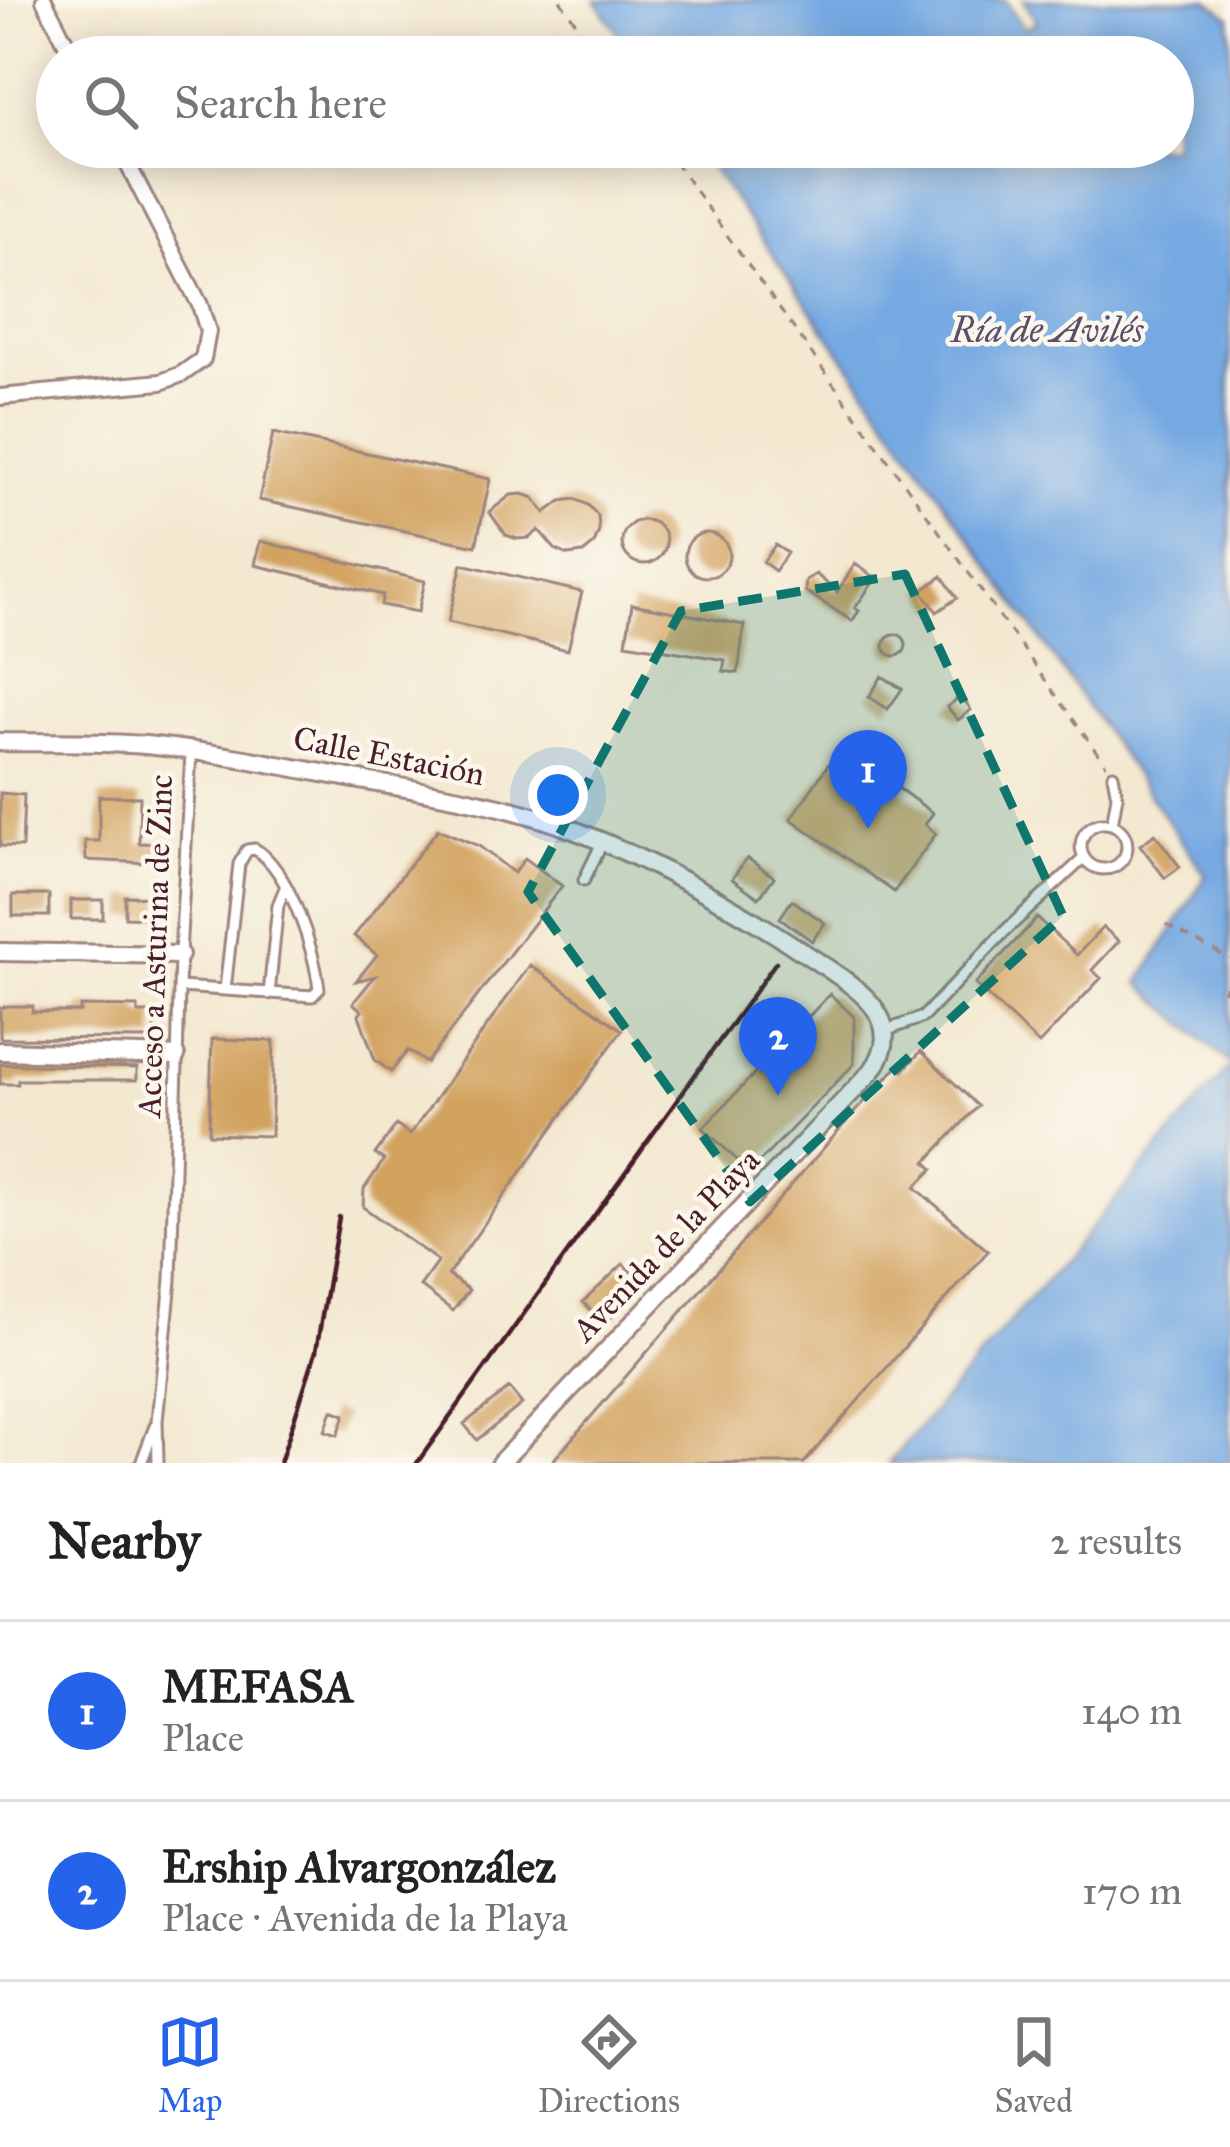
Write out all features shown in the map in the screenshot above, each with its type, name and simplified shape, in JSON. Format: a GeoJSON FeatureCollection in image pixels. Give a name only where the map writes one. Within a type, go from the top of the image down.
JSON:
{"type":"FeatureCollection","features":[{"type":"Feature","properties":{"kind":"street"},"geometry":{"type":"LineString","coordinates":[[44,0],[62,36]]}},
{"type":"Feature","properties":{"kind":"street"},"geometry":{"type":"LineString","coordinates":[[0,397],[161,382],[203,359],[208,331],[200,305],[130,168]]}},
{"type":"Feature","properties":{"kind":"street","name":"Calle Estación"},"geometry":{"type":"LineString","coordinates":[[0,742],[136,745],[190,752],[545,820],[679,879],[781,937],[870,1001],[885,1031]]}},
{"type":"Feature","properties":{"kind":"street"},"geometry":{"type":"LineString","coordinates":[[0,952],[180,955]]}},
{"type":"Feature","properties":{"kind":"street","name":"Avenida de la Playa"},"geometry":{"type":"LineString","coordinates":[[500,1463],[862,1082],[882,1055],[885,1031]]}},
{"type":"Feature","properties":{"kind":"street"},"geometry":{"type":"LineString","coordinates":[[0,1051],[176,1056]]}},
{"type":"Feature","properties":{"kind":"lane","name":"Acceso a Asturina de Zinc"},"geometry":{"type":"LineString","coordinates":[[158,1421],[171,1280],[190,752]]}},
{"type":"Feature","properties":{"kind":"lane"},"geometry":{"type":"LineString","coordinates":[[1112,824],[1118,796],[1113,775]]}},
{"type":"Feature","properties":{"kind":"lane"},"geometry":{"type":"LineString","coordinates":[[1083,859],[1081,844],[1090,829],[1112,824]]}},
{"type":"Feature","properties":{"kind":"lane"},"geometry":{"type":"LineString","coordinates":[[1083,859],[1100,868],[1120,860],[1126,840],[1112,824]]}},
{"type":"Feature","properties":{"kind":"lane"},"geometry":{"type":"LineString","coordinates":[[584,880],[602,843]]}},
{"type":"Feature","properties":{"kind":"lane"},"geometry":{"type":"LineString","coordinates":[[180,987],[308,998],[319,989],[310,945],[285,888],[262,852],[247,850],[241,856],[225,990]]}},
{"type":"Feature","properties":{"kind":"lane"},"geometry":{"type":"LineString","coordinates":[[885,1031],[922,1017],[1006,929],[1083,859]]}},
{"type":"Feature","properties":{"kind":"lane"},"geometry":{"type":"LineString","coordinates":[[269,994],[278,905],[285,888]]}},
{"type":"Feature","properties":{"kind":"lane"},"geometry":{"type":"LineString","coordinates":[[141,1463],[158,1421]]}},
{"type":"Feature","properties":{"kind":"lane"},"geometry":{"type":"LineString","coordinates":[[158,1421],[158,1463]]}},
{"type":"Feature","properties":{"kind":"path"},"geometry":{"type":"LineString","coordinates":[[560,0],[585,36]]}},
{"type":"Feature","properties":{"kind":"path"},"geometry":{"type":"LineString","coordinates":[[679,168],[1113,775]]}},
{"type":"Feature","properties":{"kind":"path"},"geometry":{"type":"LineString","coordinates":[[1166,925],[1230,959]]}},
{"type":"Feature","properties":{"kind":"path"},"geometry":{"type":"LineString","coordinates":[[1222,992],[1230,978]]}},
{"type":"Feature","properties":{"kind":"highlighted area"},"geometry":{"type":"Polygon","coordinates":[[[905,574],[1063,916],[750,1202],[528,892],[681,611],[905,574]]]}},
{"type":"Feature","properties":{"kind":"water","name":"Ría de Avilés"},"geometry":{"type":"Polygon","coordinates":[[[595,0],[1005,0],[1025,29],[1037,22],[1023,0],[1208,0],[1230,17],[1230,1064],[1139,983],[1206,876],[712,168],[1194,168],[1194,36],[620,36],[595,0]]]}},
{"type":"Feature","properties":{"kind":"water"},"geometry":{"type":"Polygon","coordinates":[[[1230,1066],[1230,1463],[889,1463],[1230,1066]]]}},
{"type":"Feature","properties":{"kind":"building"},"geometry":{"type":"Polygon","coordinates":[[[273,433],[490,479],[476,546],[259,500],[273,433]]]}},
{"type":"Feature","properties":{"kind":"building"},"geometry":{"type":"Polygon","coordinates":[[[511,495],[534,498],[545,513],[561,501],[575,499],[588,505],[598,516],[594,544],[583,553],[568,555],[555,549],[539,530],[529,538],[506,535],[489,512],[511,495]]]}},
{"type":"Feature","properties":{"kind":"building"},"geometry":{"type":"Polygon","coordinates":[[[644,520],[660,526],[666,542],[660,558],[644,564],[628,558],[622,542],[628,526],[644,520]]]}},
{"type":"Feature","properties":{"kind":"building"},"geometry":{"type":"Polygon","coordinates":[[[707,533],[723,539],[729,555],[723,571],[707,577],[691,571],[685,555],[691,539],[707,533]]]}},
{"type":"Feature","properties":{"kind":"building"},"geometry":{"type":"Polygon","coordinates":[[[260,541],[425,581],[418,612],[381,605],[383,595],[255,565],[260,541]]]}},
{"type":"Feature","properties":{"kind":"building"},"geometry":{"type":"Polygon","coordinates":[[[775,545],[787,553],[775,571],[763,562],[775,545]]]}},
{"type":"Feature","properties":{"kind":"building"},"geometry":{"type":"Polygon","coordinates":[[[462,564],[582,592],[568,650],[448,622],[462,564]]]}},
{"type":"Feature","properties":{"kind":"building"},"geometry":{"type":"Polygon","coordinates":[[[855,564],[876,578],[855,608],[859,611],[852,621],[805,591],[806,580],[816,574],[837,592],[855,564]]]}},
{"type":"Feature","properties":{"kind":"building"},"geometry":{"type":"Polygon","coordinates":[[[942,576],[957,598],[937,612],[922,591],[942,576]]]}},
{"type":"Feature","properties":{"kind":"building"},"geometry":{"type":"Polygon","coordinates":[[[632,604],[744,625],[738,673],[723,671],[725,660],[626,643],[632,604]]]}},
{"type":"Feature","properties":{"kind":"building"},"geometry":{"type":"Polygon","coordinates":[[[895,634],[906,645],[895,656],[884,645],[895,634]]]}},
{"type":"Feature","properties":{"kind":"building"},"geometry":{"type":"Polygon","coordinates":[[[882,676],[902,689],[888,709],[869,697],[882,676]]]}},
{"type":"Feature","properties":{"kind":"building"},"geometry":{"type":"Polygon","coordinates":[[[961,696],[971,710],[958,720],[947,707],[961,696]]]}},
{"type":"Feature","properties":{"kind":"building"},"geometry":{"type":"Polygon","coordinates":[[[832,759],[879,793],[887,780],[933,813],[925,824],[936,834],[894,892],[791,819],[832,759]]]}},
{"type":"Feature","properties":{"kind":"building"},"geometry":{"type":"Polygon","coordinates":[[[0,793],[24,795],[22,847],[0,846],[0,793]]]}},
{"type":"Feature","properties":{"kind":"building"},"geometry":{"type":"Polygon","coordinates":[[[99,796],[140,797],[139,843],[166,844],[168,860],[86,860],[85,841],[99,841],[99,796]]]}},
{"type":"Feature","properties":{"kind":"building"},"geometry":{"type":"Polygon","coordinates":[[[438,829],[479,846],[514,873],[525,858],[562,886],[426,1063],[408,1050],[391,1072],[375,1060],[359,1015],[362,1011],[353,1003],[375,976],[356,981],[377,955],[354,936],[438,829]]]}},
{"type":"Feature","properties":{"kind":"building"},"geometry":{"type":"Polygon","coordinates":[[[1155,834],[1180,867],[1165,878],[1140,845],[1155,834]]]}},
{"type":"Feature","properties":{"kind":"building"},"geometry":{"type":"Polygon","coordinates":[[[747,858],[774,877],[759,898],[732,879],[747,858]]]}},
{"type":"Feature","properties":{"kind":"building"},"geometry":{"type":"Polygon","coordinates":[[[13,895],[49,895],[49,916],[13,916],[13,895]]]}},
{"type":"Feature","properties":{"kind":"building"},"geometry":{"type":"Polygon","coordinates":[[[125,896],[161,897],[160,918],[125,917],[125,896]]]}},
{"type":"Feature","properties":{"kind":"building"},"geometry":{"type":"Polygon","coordinates":[[[71,900],[103,900],[103,919],[71,919],[71,900]]]}},
{"type":"Feature","properties":{"kind":"building"},"geometry":{"type":"Polygon","coordinates":[[[792,900],[825,923],[812,941],[780,918],[792,900]]]}},
{"type":"Feature","properties":{"kind":"building"},"geometry":{"type":"Polygon","coordinates":[[[1037,918],[1077,955],[1103,927],[1119,941],[1092,970],[1101,978],[1039,1044],[975,984],[1037,918]]]}},
{"type":"Feature","properties":{"kind":"building"},"geometry":{"type":"Polygon","coordinates":[[[530,965],[622,1030],[448,1275],[469,1290],[453,1311],[420,1286],[438,1261],[363,1207],[364,1189],[384,1160],[375,1154],[396,1125],[410,1135],[530,965]]]}},
{"type":"Feature","properties":{"kind":"building"},"geometry":{"type":"Polygon","coordinates":[[[830,994],[854,1017],[854,1064],[750,1172],[703,1128],[830,994]]]}},
{"type":"Feature","properties":{"kind":"building"},"geometry":{"type":"Polygon","coordinates":[[[33,1006],[32,1012],[80,1012],[80,1006],[138,1007],[138,1013],[155,1013],[154,1039],[0,1038],[0,1008],[33,1006]]]}},
{"type":"Feature","properties":{"kind":"building"},"geometry":{"type":"Polygon","coordinates":[[[212,1039],[274,1041],[271,1136],[209,1134],[212,1039]]]}},
{"type":"Feature","properties":{"kind":"building"},"geometry":{"type":"Polygon","coordinates":[[[921,1051],[978,1106],[926,1162],[933,1169],[915,1187],[988,1251],[804,1463],[551,1463],[853,1114],[898,1066],[903,1071],[921,1051]]]}},
{"type":"Feature","properties":{"kind":"building"},"geometry":{"type":"Polygon","coordinates":[[[0,1064],[137,1068],[137,1080],[0,1084],[0,1064]]]}},
{"type":"Feature","properties":{"kind":"building"},"geometry":{"type":"Polygon","coordinates":[[[623,1264],[643,1283],[605,1324],[583,1302],[623,1264]]]}},
{"type":"Feature","properties":{"kind":"building"},"geometry":{"type":"Polygon","coordinates":[[[509,1388],[522,1404],[477,1440],[464,1424],[509,1388]]]}},
{"type":"Feature","properties":{"kind":"building"},"geometry":{"type":"Polygon","coordinates":[[[332,1410],[345,1415],[338,1435],[325,1431],[332,1410]]]}},
{"type":"Feature","properties":{"kind":"railway"},"geometry":{"type":"LineString","coordinates":[[417,1463],[776,962]]}},
{"type":"Feature","properties":{"kind":"railway"},"geometry":{"type":"LineString","coordinates":[[280,1463],[316,1351],[339,1217]]}},
{"type":"Feature","properties":{"kind":"place","name":"MEFASA"},"geometry":{"type":"Point","coordinates":[868,829]}},
{"type":"Feature","properties":{"kind":"place","name":"Ership Alvargonzález"},"geometry":{"type":"Point","coordinates":[778,1096]}}]}
